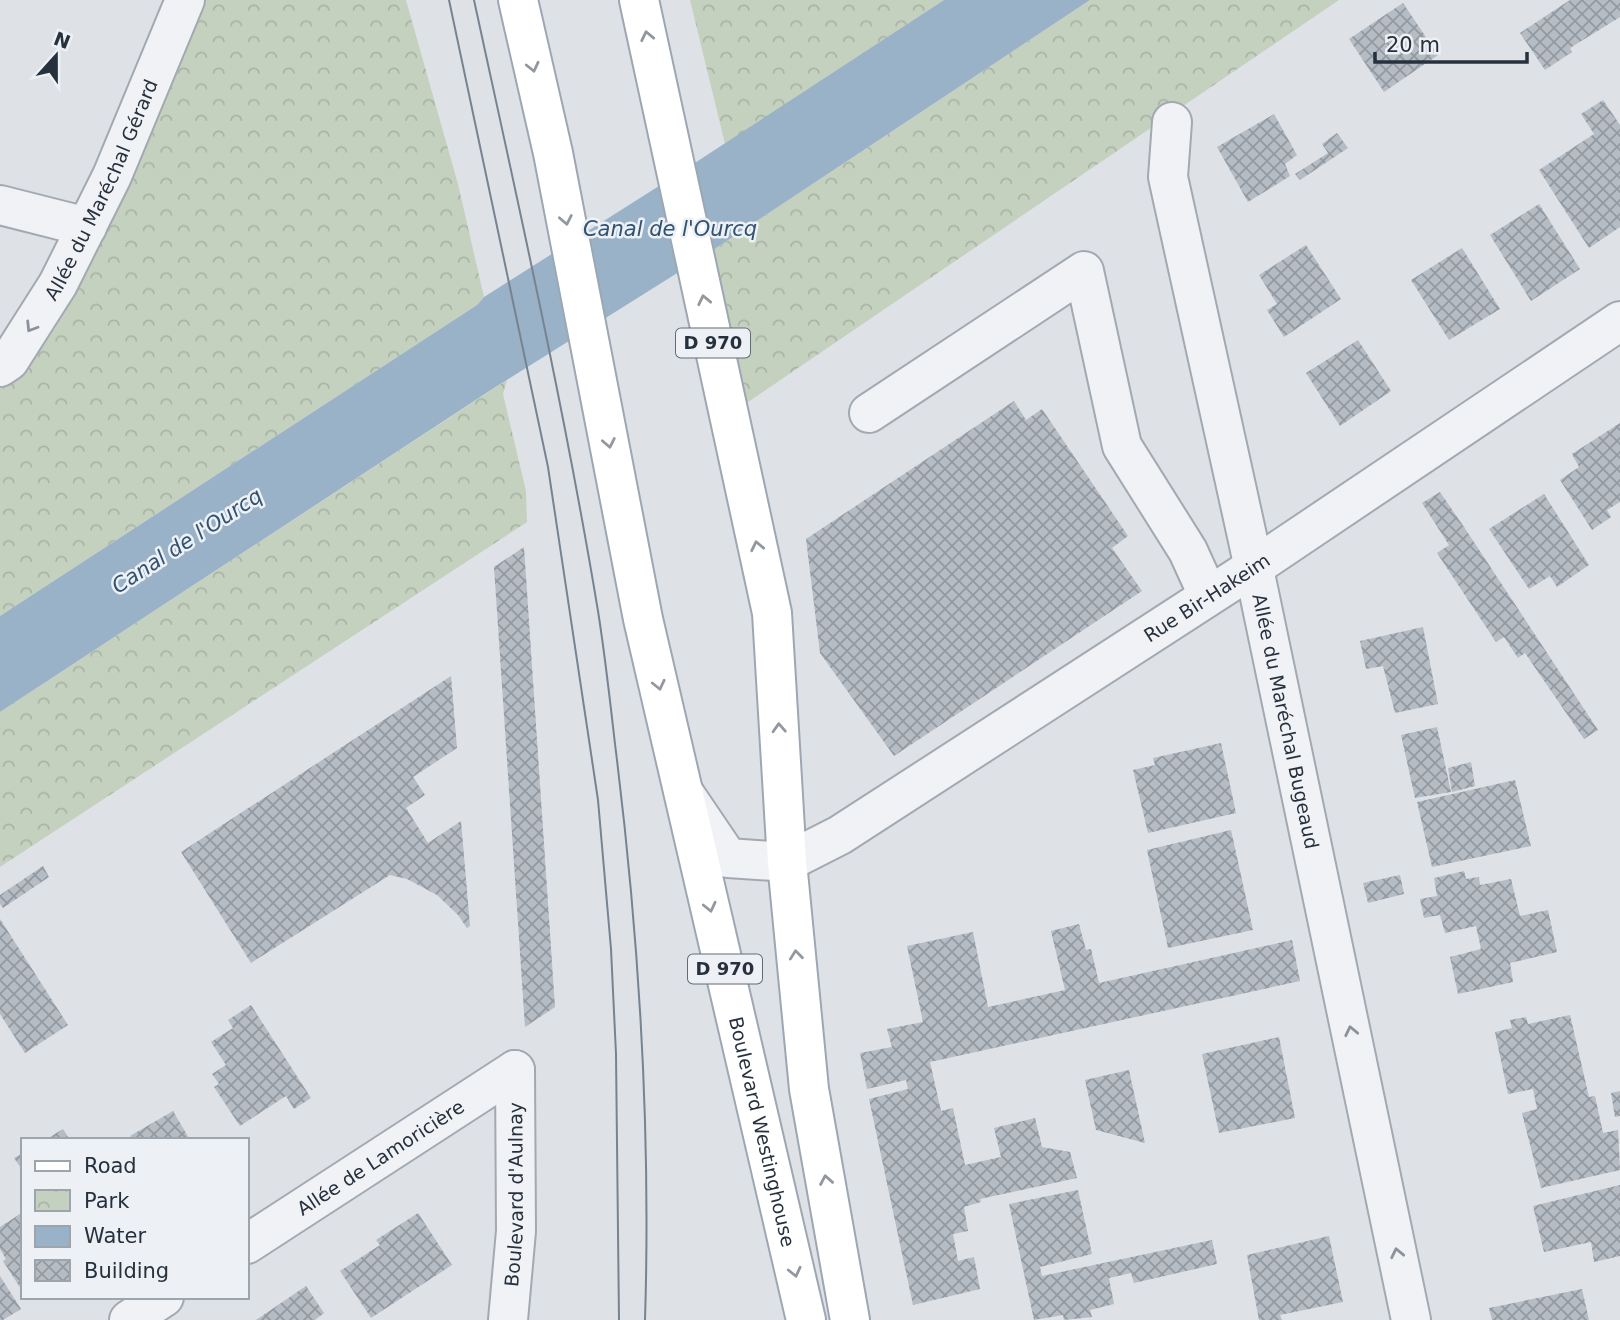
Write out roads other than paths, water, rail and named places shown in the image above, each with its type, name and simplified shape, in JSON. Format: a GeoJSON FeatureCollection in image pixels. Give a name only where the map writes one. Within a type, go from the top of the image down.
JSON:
{"type":"FeatureCollection","features":[{"type":"Feature","properties":{"kind":"main road","name":"Boulevard Westinghouse"},"geometry":{"type":"LineString","coordinates":[[518,0],[553,153],[643,619],[806,1320]]}},
{"type":"Feature","properties":{"kind":"main road","name":"D 970"},"geometry":{"type":"LineString","coordinates":[[639,0],[772,613],[787,862],[809,1089],[850,1320]]}},
{"type":"Feature","properties":{"kind":"street","name":"Allée du Maréchal Gérard"},"geometry":{"type":"LineString","coordinates":[[0,368],[9,361],[58,284],[87,227],[112,176],[185,0]]}},
{"type":"Feature","properties":{"kind":"street","name":"Allée du Maréchal Bugeaud"},"geometry":{"type":"LineString","coordinates":[[1172,122],[1168,177],[1254,567],[1411,1320]]}},
{"type":"Feature","properties":{"kind":"street"},"geometry":{"type":"LineString","coordinates":[[0,205],[87,227]]}},
{"type":"Feature","properties":{"kind":"street"},"geometry":{"type":"LineString","coordinates":[[869,413],[1084,271],[1122,446],[1188,551],[1208,595]]}},
{"type":"Feature","properties":{"kind":"street","name":"Rue Bir-Hakeim"},"geometry":{"type":"LineString","coordinates":[[787,862],[840,835],[1254,567],[1620,321]]}},
{"type":"Feature","properties":{"kind":"street"},"geometry":{"type":"LineString","coordinates":[[683,791],[728,858],[787,862]]}},
{"type":"Feature","properties":{"kind":"street","name":"Allée de Lamoricière"},"geometry":{"type":"LineString","coordinates":[[248,1243],[515,1070]]}},
{"type":"Feature","properties":{"kind":"street","name":"Boulevard d'Aulnay"},"geometry":{"type":"LineString","coordinates":[[508,1320],[516,1231],[515,1070]]}},
{"type":"Feature","properties":{"kind":"street"},"geometry":{"type":"LineString","coordinates":[[129,1320],[161,1299]]}},
{"type":"Feature","properties":{"kind":"water","name":"Canal de l'Ourcq"},"geometry":{"type":"Polygon","coordinates":[[[944,0],[1090,0],[698,260],[494,388],[0,712],[0,616],[477,305],[484,297],[944,0]]]}},
{"type":"Feature","properties":{"kind":"tram line"},"geometry":{"type":"LineString","coordinates":[[449,0],[548,467],[598,800],[611,949],[616,1054],[619,1320]]}},
{"type":"Feature","properties":{"kind":"tram line"},"geometry":{"type":"LineString","coordinates":[[474,0],[555,381],[585,534],[605,661],[637,960],[646,1176],[645,1320]]}}]}
